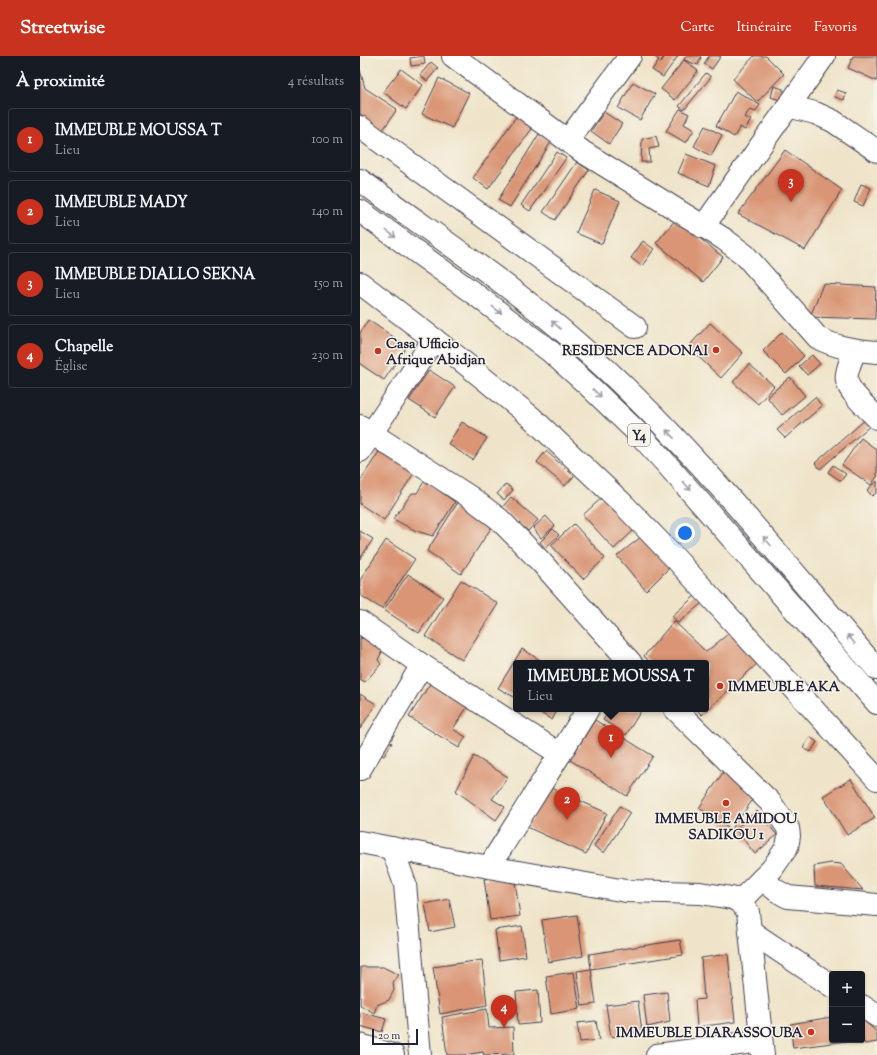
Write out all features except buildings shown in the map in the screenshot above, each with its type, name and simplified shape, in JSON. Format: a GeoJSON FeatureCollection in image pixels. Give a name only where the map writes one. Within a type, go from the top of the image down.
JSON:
{"type":"FeatureCollection","features":[{"type":"Feature","properties":{"kind":"main road"},"geometry":{"type":"LineString","coordinates":[[454,56],[583,152],[724,239],[744,255],[818,338],[831,345],[855,350],[877,352]]}},
{"type":"Feature","properties":{"kind":"main road"},"geometry":{"type":"LineString","coordinates":[[568,140],[630,56]]}},
{"type":"Feature","properties":{"kind":"main road"},"geometry":{"type":"LineString","coordinates":[[703,227],[824,56]]}},
{"type":"Feature","properties":{"kind":"main road"},"geometry":{"type":"LineString","coordinates":[[788,106],[815,113],[833,121],[877,151]]}},
{"type":"Feature","properties":{"kind":"main road"},"geometry":{"type":"LineString","coordinates":[[360,128],[635,328]]}},
{"type":"Feature","properties":{"kind":"main road","name":"Y4"},"geometry":{"type":"LineString","coordinates":[[360,180],[519,295],[579,345],[655,417],[708,473],[877,669]]}},
{"type":"Feature","properties":{"kind":"main road","name":"Y4"},"geometry":{"type":"LineString","coordinates":[[360,211],[523,330],[551,352],[588,385],[640,435],[684,483],[877,703]]}},
{"type":"Feature","properties":{"kind":"main road"},"geometry":{"type":"LineString","coordinates":[[360,283],[434,339],[531,417],[624,505],[690,574],[877,779]]}},
{"type":"Feature","properties":{"kind":"main road"},"geometry":{"type":"LineString","coordinates":[[434,339],[364,436],[470,497],[499,519],[542,562],[624,660]]}},
{"type":"Feature","properties":{"kind":"main road"},"geometry":{"type":"LineString","coordinates":[[855,350],[847,374],[847,380],[850,388],[877,418]]}},
{"type":"Feature","properties":{"kind":"main road"},"geometry":{"type":"LineString","coordinates":[[360,622],[422,665],[560,754]]}},
{"type":"Feature","properties":{"kind":"main road"},"geometry":{"type":"LineString","coordinates":[[360,769],[422,665]]}},
{"type":"Feature","properties":{"kind":"main road"},"geometry":{"type":"LineString","coordinates":[[490,867],[586,712]]}},
{"type":"Feature","properties":{"kind":"main road"},"geometry":{"type":"LineString","coordinates":[[678,712],[770,802],[788,828],[789,836],[787,847],[772,870],[740,901]]}},
{"type":"Feature","properties":{"kind":"main road"},"geometry":{"type":"LineString","coordinates":[[360,842],[626,891],[700,893],[732,898],[740,901],[748,912],[762,1048],[658,1055]]}},
{"type":"Feature","properties":{"kind":"main road"},"geometry":{"type":"LineString","coordinates":[[392,848],[405,884],[420,1055]]}},
{"type":"Feature","properties":{"kind":"main road"},"geometry":{"type":"LineString","coordinates":[[762,879],[777,891],[788,897],[877,905]]}},
{"type":"Feature","properties":{"kind":"main road"},"geometry":{"type":"LineString","coordinates":[[750,931],[829,984]]}},
{"type":"Feature","properties":{"kind":"main road"},"geometry":{"type":"LineString","coordinates":[[864,1007],[877,1016]]}},
{"type":"Feature","properties":{"kind":"main road"},"geometry":{"type":"LineString","coordinates":[[360,1045],[393,1055]]}},
{"type":"Feature","properties":{"kind":"place","name":"IMMEUBLE DIALLO SEKNA"},"geometry":{"type":"Point","coordinates":[791,202]}},
{"type":"Feature","properties":{"kind":"place","name":"RESIDENCE ADONAI"},"geometry":{"type":"Point","coordinates":[716,350]}},
{"type":"Feature","properties":{"kind":"place","name":"Casa Ufficio Afrique Abidjan"},"geometry":{"type":"Point","coordinates":[378,351]}},
{"type":"Feature","properties":{"kind":"place","name":"IMMEUBLE AKA"},"geometry":{"type":"Point","coordinates":[720,686]}},
{"type":"Feature","properties":{"kind":"place","name":"IMMEUBLE MOUSSA T"},"geometry":{"type":"Point","coordinates":[611,758]}},
{"type":"Feature","properties":{"kind":"place","name":"IMMEUBLE AMIDOU SADIKOU 1"},"geometry":{"type":"Point","coordinates":[726,803]}},
{"type":"Feature","properties":{"kind":"place","name":"IMMEUBLE MADY"},"geometry":{"type":"Point","coordinates":[567,820]}},
{"type":"Feature","properties":{"kind":"place","name":"Chapelle"},"geometry":{"type":"Point","coordinates":[504,1028]}},
{"type":"Feature","properties":{"kind":"place","name":"IMMEUBLE DIARASSOUBA"},"geometry":{"type":"Point","coordinates":[811,1032]}}]}
